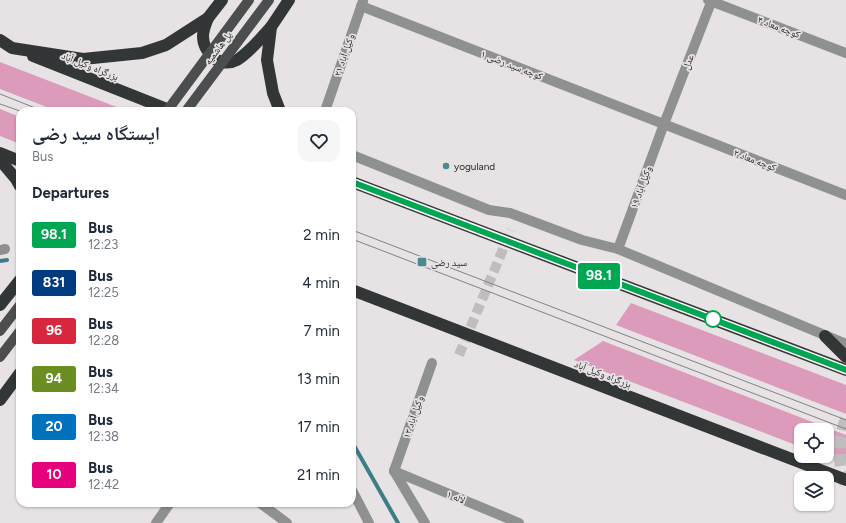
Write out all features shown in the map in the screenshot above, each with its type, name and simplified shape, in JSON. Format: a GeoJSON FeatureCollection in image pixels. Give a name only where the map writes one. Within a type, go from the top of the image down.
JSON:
{"type":"FeatureCollection","features":[{"type":"Feature","properties":{"kind":"highway"},"geometry":{"type":"LineString","coordinates":[[0,42],[12,48],[83,59],[142,53],[166,45],[208,18],[222,0]]}},
{"type":"Feature","properties":{"kind":"highway"},"geometry":{"type":"LineString","coordinates":[[208,18],[203,35],[204,47],[212,58],[222,62],[236,60],[252,47],[271,26],[289,0]]}},
{"type":"Feature","properties":{"kind":"highway"},"geometry":{"type":"LineString","coordinates":[[271,26],[267,60],[273,93],[278,107]]}},
{"type":"Feature","properties":{"kind":"highway","name":"بزرگراه وکیل آباد"},"geometry":{"type":"LineString","coordinates":[[12,48],[162,107]]}},
{"type":"Feature","properties":{"kind":"highway"},"geometry":{"type":"LineString","coordinates":[[0,154],[16,160]]}},
{"type":"Feature","properties":{"kind":"highway"},"geometry":{"type":"LineString","coordinates":[[0,160],[16,179]]}},
{"type":"Feature","properties":{"kind":"highway"},"geometry":{"type":"LineString","coordinates":[[356,184],[846,370]]}},
{"type":"Feature","properties":{"kind":"highway"},"geometry":{"type":"LineString","coordinates":[[0,305],[16,285]]}},
{"type":"Feature","properties":{"kind":"highway","name":"بزرگراه وکیل آباد"},"geometry":{"type":"LineString","coordinates":[[356,292],[846,480]]}},
{"type":"Feature","properties":{"kind":"highway"},"geometry":{"type":"LineString","coordinates":[[825,336],[846,357]]}},
{"type":"Feature","properties":{"kind":"highway"},"geometry":{"type":"LineString","coordinates":[[0,400],[16,378]]}},
{"type":"Feature","properties":{"kind":"main road","name":"پل هاشمیه"},"geometry":{"type":"LineString","coordinates":[[169,107],[249,0]]}},
{"type":"Feature","properties":{"kind":"main road","name":"پل هاشمیه"},"geometry":{"type":"LineString","coordinates":[[189,107],[269,0]]}},
{"type":"Feature","properties":{"kind":"main road"},"geometry":{"type":"LineString","coordinates":[[0,331],[16,310]]}},
{"type":"Feature","properties":{"kind":"main road"},"geometry":{"type":"LineString","coordinates":[[0,357],[16,336]]}},
{"type":"Feature","properties":{"kind":"street","name":"کوچه معاد ۴"},"geometry":{"type":"LineString","coordinates":[[710,0],[846,53]]}},
{"type":"Feature","properties":{"kind":"street","name":"عدل"},"geometry":{"type":"LineString","coordinates":[[664,124],[710,0]]}},
{"type":"Feature","properties":{"kind":"street","name":"کوچه سید رضی ۱"},"geometry":{"type":"LineString","coordinates":[[362,3],[664,124]]}},
{"type":"Feature","properties":{"kind":"street","name":"۲۱ وکیل آباد"},"geometry":{"type":"LineString","coordinates":[[327,107],[362,3]]}},
{"type":"Feature","properties":{"kind":"street","name":"کوچه معاد ۲"},"geometry":{"type":"LineString","coordinates":[[664,124],[846,195]]}},
{"type":"Feature","properties":{"kind":"street","name":"۱۹ وکیل آباد"},"geometry":{"type":"LineString","coordinates":[[618,249],[664,124]]}},
{"type":"Feature","properties":{"kind":"street"},"geometry":{"type":"LineString","coordinates":[[356,158],[489,210],[510,213],[582,240],[618,249],[846,344]]}},
{"type":"Feature","properties":{"kind":"street","name":"۱۲ وکیل آباد"},"geometry":{"type":"LineString","coordinates":[[394,471],[432,363]]}},
{"type":"Feature","properties":{"kind":"street"},"geometry":{"type":"LineString","coordinates":[[394,471],[425,523]]}},
{"type":"Feature","properties":{"kind":"street","name":"لاله ۱"},"geometry":{"type":"LineString","coordinates":[[394,471],[519,523]]}},
{"type":"Feature","properties":{"kind":"street"},"geometry":{"type":"LineString","coordinates":[[356,498],[369,523]]}},
{"type":"Feature","properties":{"kind":"street"},"geometry":{"type":"LineString","coordinates":[[156,523],[167,507]]}},
{"type":"Feature","properties":{"kind":"street"},"geometry":{"type":"LineString","coordinates":[[265,507],[287,523]]}},
{"type":"Feature","properties":{"kind":"shaded area"},"geometry":{"type":"Polygon","coordinates":[[[0,62],[117,107],[47,107],[0,89],[0,62]]]}},
{"type":"Feature","properties":{"kind":"shaded area"},"geometry":{"type":"Polygon","coordinates":[[[0,109],[16,115],[16,142],[0,136],[0,109]]]}},
{"type":"Feature","properties":{"kind":"shaded area"},"geometry":{"type":"Polygon","coordinates":[[[631,303],[846,385],[846,414],[616,325],[631,303]]]}},
{"type":"Feature","properties":{"kind":"shaded area"},"geometry":{"type":"Polygon","coordinates":[[[603,341],[815,423],[794,423],[794,444],[574,360],[603,341]]]}},
{"type":"Feature","properties":{"kind":"shaded area"},"geometry":{"type":"Polygon","coordinates":[[[834,430],[846,435],[846,464],[834,459],[834,430]]]}},
{"type":"Feature","properties":{"kind":"waterway"},"geometry":{"type":"LineString","coordinates":[[0,261],[7,260]]}},
{"type":"Feature","properties":{"kind":"waterway"},"geometry":{"type":"LineString","coordinates":[[356,449],[398,523]]}},
{"type":"Feature","properties":{"kind":"tunnel"},"geometry":{"type":"LineString","coordinates":[[459,355],[511,230]]}},
{"type":"Feature","properties":{"kind":"tunnel"},"geometry":{"type":"LineString","coordinates":[[846,419],[840,443],[841,468],[846,485]]}},
{"type":"Feature","properties":{"kind":"tram line"},"geometry":{"type":"LineString","coordinates":[[0,94],[33,107]]}},
{"type":"Feature","properties":{"kind":"tram line"},"geometry":{"type":"LineString","coordinates":[[0,104],[16,110]]}},
{"type":"Feature","properties":{"kind":"tram line"},"geometry":{"type":"LineString","coordinates":[[356,232],[846,420]]}},
{"type":"Feature","properties":{"kind":"tram line"},"geometry":{"type":"LineString","coordinates":[[356,241],[846,429]]}},
{"type":"Feature","properties":{"kind":"bus line","name":"98.1"},"geometry":{"type":"LineString","coordinates":[[356,184],[846,370]]}},
{"type":"Feature","properties":{"kind":"place","name":"yoguland"},"geometry":{"type":"Point","coordinates":[446,166]}},
{"type":"Feature","properties":{"kind":"place","name":"سید رضی"},"geometry":{"type":"Point","coordinates":[422,262]}}]}
